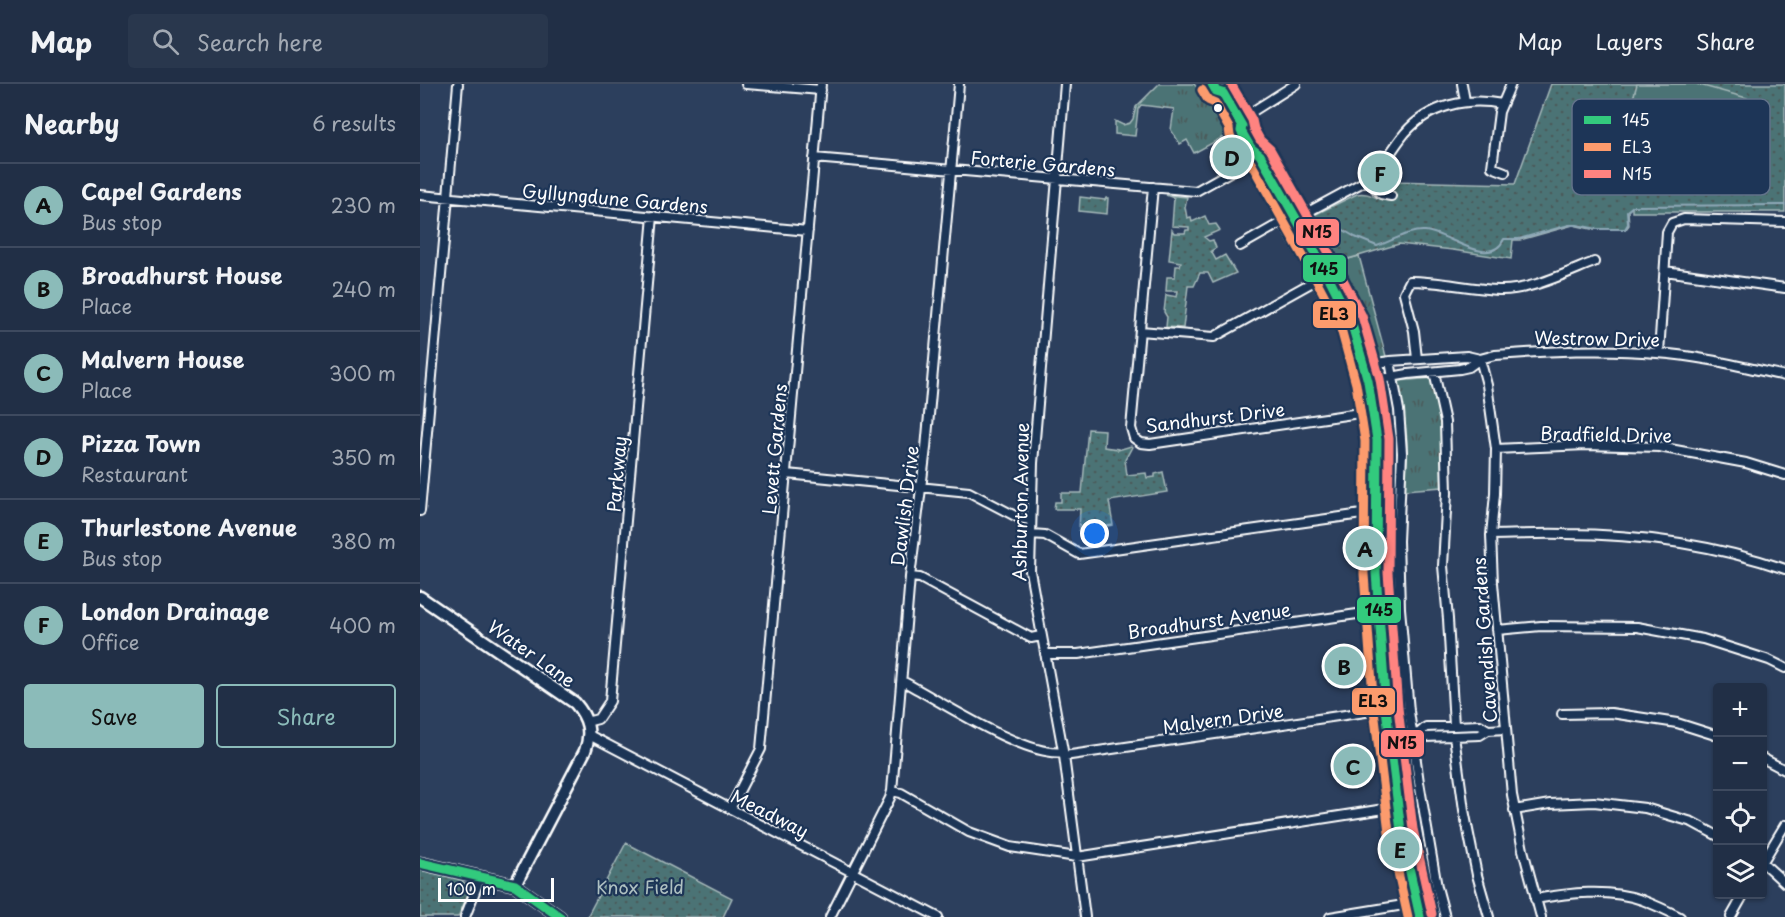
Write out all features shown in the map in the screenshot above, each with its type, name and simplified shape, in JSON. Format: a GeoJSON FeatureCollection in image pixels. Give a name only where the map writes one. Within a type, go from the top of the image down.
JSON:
{"type":"FeatureCollection","features":[{"type":"Feature","properties":{"kind":"main road"},"geometry":{"type":"LineString","coordinates":[[1212,84],[1216,91],[1224,89],[1241,123],[1241,131],[1249,145],[1260,155],[1351,321],[1368,381],[1377,440],[1376,573],[1386,710],[1397,807],[1420,917]]}},
{"type":"Feature","properties":{"kind":"street"},"geometry":{"type":"LineString","coordinates":[[420,511],[459,84]]}},
{"type":"Feature","properties":{"kind":"street"},"geometry":{"type":"LineString","coordinates":[[746,84],[821,87]]}},
{"type":"Feature","properties":{"kind":"street","name":"Dawlish Drive"},"geometry":{"type":"LineString","coordinates":[[830,917],[892,791],[910,577],[921,487],[959,84]]}},
{"type":"Feature","properties":{"kind":"street","name":"Ashburton Avenue"},"geometry":{"type":"LineString","coordinates":[[1065,84],[1033,463],[1030,572],[1063,754],[1085,917]]}},
{"type":"Feature","properties":{"kind":"street"},"geometry":{"type":"LineString","coordinates":[[1241,123],[1285,87],[1296,84]]}},
{"type":"Feature","properties":{"kind":"street"},"geometry":{"type":"LineString","coordinates":[[1462,84],[1465,101]]}},
{"type":"Feature","properties":{"kind":"street"},"geometry":{"type":"LineString","coordinates":[[1505,172],[1492,167],[1495,136],[1502,104],[1512,84]]}},
{"type":"Feature","properties":{"kind":"street","name":"Levett Gardens"},"geometry":{"type":"LineString","coordinates":[[730,809],[761,749],[821,87]]}},
{"type":"Feature","properties":{"kind":"street"},"geometry":{"type":"LineString","coordinates":[[1240,246],[1367,180],[1381,166],[1407,131],[1423,117],[1465,101],[1502,104]]}},
{"type":"Feature","properties":{"kind":"street","name":"Forterie Gardens"},"geometry":{"type":"LineString","coordinates":[[814,158],[1199,190],[1260,155]]}},
{"type":"Feature","properties":{"kind":"street"},"geometry":{"type":"LineString","coordinates":[[1367,180],[1381,194],[1391,196]]}},
{"type":"Feature","properties":{"kind":"street","name":"Sandhurst Drive"},"geometry":{"type":"LineString","coordinates":[[1153,187],[1131,428],[1134,438],[1141,443],[1150,444],[1373,411]]}},
{"type":"Feature","properties":{"kind":"street","name":"Gyllyngdune Gardens"},"geometry":{"type":"LineString","coordinates":[[420,195],[808,231]]}},
{"type":"Feature","properties":{"kind":"street","name":"Parkway"},"geometry":{"type":"LineString","coordinates":[[586,722],[598,719],[610,701],[653,216]]}},
{"type":"Feature","properties":{"kind":"street"},"geometry":{"type":"LineString","coordinates":[[1659,353],[1667,232],[1672,223],[1684,219],[1785,222]]}},
{"type":"Feature","properties":{"kind":"street"},"geometry":{"type":"LineString","coordinates":[[1417,359],[1414,331],[1404,293],[1410,282],[1426,281],[1501,290],[1542,283],[1594,262]]}},
{"type":"Feature","properties":{"kind":"street"},"geometry":{"type":"LineString","coordinates":[[1665,271],[1785,288]]}},
{"type":"Feature","properties":{"kind":"street"},"geometry":{"type":"LineString","coordinates":[[1140,331],[1214,337],[1326,274]]}},
{"type":"Feature","properties":{"kind":"street","name":"Westrow Drive"},"geometry":{"type":"LineString","coordinates":[[1368,381],[1469,367],[1480,359],[1495,355],[1610,350],[1659,353],[1722,362],[1785,376]]}},
{"type":"Feature","properties":{"kind":"street","name":"Westrow Drive"},"geometry":{"type":"LineString","coordinates":[[1364,365],[1467,356],[1480,359]]}},
{"type":"Feature","properties":{"kind":"street","name":"Cavendish Gardens"},"geometry":{"type":"LineString","coordinates":[[1480,359],[1487,385],[1496,449],[1491,535],[1497,630],[1514,810],[1541,917]]}},
{"type":"Feature","properties":{"kind":"street"},"geometry":{"type":"LineString","coordinates":[[1390,361],[1399,410],[1402,453],[1398,541],[1400,608],[1437,887],[1445,917]]}},
{"type":"Feature","properties":{"kind":"street"},"geometry":{"type":"LineString","coordinates":[[1434,372],[1445,422],[1448,492],[1443,566],[1454,726]]}},
{"type":"Feature","properties":{"kind":"street","name":"Bradfield Drive"},"geometry":{"type":"LineString","coordinates":[[1496,449],[1586,445],[1659,447],[1746,463],[1785,475]]}},
{"type":"Feature","properties":{"kind":"street"},"geometry":{"type":"LineString","coordinates":[[787,474],[969,492],[1019,518],[1031,520]]}},
{"type":"Feature","properties":{"kind":"street"},"geometry":{"type":"LineString","coordinates":[[1031,534],[1045,535],[1078,554],[1376,512]]}},
{"type":"Feature","properties":{"kind":"street"},"geometry":{"type":"LineString","coordinates":[[1491,535],[1565,534],[1648,538],[1747,556],[1785,569]]}},
{"type":"Feature","properties":{"kind":"street"},"geometry":{"type":"LineString","coordinates":[[910,577],[920,578],[1031,638],[1041,636]]}},
{"type":"Feature","properties":{"kind":"street","name":"Water Lane"},"geometry":{"type":"LineString","coordinates":[[420,597],[575,703],[586,722],[589,735]]}},
{"type":"Feature","properties":{"kind":"street","name":"Broadhurst Avenue"},"geometry":{"type":"LineString","coordinates":[[1045,654],[1078,654],[1378,611]]}},
{"type":"Feature","properties":{"kind":"street"},"geometry":{"type":"LineString","coordinates":[[1497,630],[1541,626],[1637,627],[1702,639],[1769,660],[1785,668]]}},
{"type":"Feature","properties":{"kind":"street","name":"Malvern Drive"},"geometry":{"type":"LineString","coordinates":[[902,682],[906,682],[1019,744],[1043,752],[1063,754],[1386,710]]}},
{"type":"Feature","properties":{"kind":"street"},"geometry":{"type":"LineString","coordinates":[[1562,714],[1611,713],[1677,723],[1713,734]]}},
{"type":"Feature","properties":{"kind":"street"},"geometry":{"type":"LineString","coordinates":[[1416,734],[1426,728],[1454,726],[1480,725],[1488,730]]}},
{"type":"Feature","properties":{"kind":"street"},"geometry":{"type":"LineString","coordinates":[[1389,735],[1416,734],[1425,737],[1480,735],[1488,730],[1506,729]]}},
{"type":"Feature","properties":{"kind":"street"},"geometry":{"type":"LineString","coordinates":[[515,885],[585,751],[589,735]]}},
{"type":"Feature","properties":{"kind":"street","name":"Meadway"},"geometry":{"type":"LineString","coordinates":[[589,735],[938,917]]}},
{"type":"Feature","properties":{"kind":"street"},"geometry":{"type":"LineString","coordinates":[[1454,736],[1464,810],[1477,875],[1489,917]]}},
{"type":"Feature","properties":{"kind":"street"},"geometry":{"type":"LineString","coordinates":[[1767,761],[1785,770]]}},
{"type":"Feature","properties":{"kind":"street"},"geometry":{"type":"LineString","coordinates":[[892,791],[901,793],[969,832],[1010,847],[1077,856],[1397,807]]}},
{"type":"Feature","properties":{"kind":"street"},"geometry":{"type":"LineString","coordinates":[[1514,810],[1550,804],[1594,802],[1645,808],[1692,822],[1713,833]]}},
{"type":"Feature","properties":{"kind":"street"},"geometry":{"type":"LineString","coordinates":[[1767,856],[1785,825]]}},
{"type":"Feature","properties":{"kind":"street"},"geometry":{"type":"LineString","coordinates":[[420,863],[515,885],[554,915]]}},
{"type":"Feature","properties":{"kind":"street"},"geometry":{"type":"LineString","coordinates":[[1767,867],[1785,883]]}},
{"type":"Feature","properties":{"kind":"street"},"geometry":{"type":"LineString","coordinates":[[465,917],[481,876]]}},
{"type":"Feature","properties":{"kind":"street"},"geometry":{"type":"LineString","coordinates":[[1535,899],[1568,893],[1622,895],[1641,899],[1680,917]]}},
{"type":"Feature","properties":{"kind":"street"},"geometry":{"type":"LineString","coordinates":[[1731,917],[1741,899]]}},
{"type":"Feature","properties":{"kind":"street"},"geometry":{"type":"LineString","coordinates":[[1330,917],[1416,903]]}},
{"type":"Feature","properties":{"kind":"green space"},"geometry":{"type":"Polygon","coordinates":[[[1159,84],[1194,84],[1204,96],[1227,135],[1194,153],[1187,140],[1180,144],[1171,130],[1174,109],[1141,105],[1138,109],[1135,136],[1115,134],[1115,121],[1123,125],[1130,123],[1136,107],[1159,84]]]}},
{"type":"Feature","properties":{"kind":"green space"},"geometry":{"type":"Polygon","coordinates":[[[1551,84],[1785,84],[1785,212],[1632,212],[1632,207],[1628,211],[1629,225],[1626,229],[1591,229],[1573,225],[1513,240],[1511,259],[1399,244],[1341,261],[1314,215],[1362,193],[1390,201],[1389,181],[1515,184],[1551,84]]]}},
{"type":"Feature","properties":{"kind":"green space"},"geometry":{"type":"Polygon","coordinates":[[[1637,84],[1696,84],[1747,98],[1747,99],[1633,99],[1637,84]]]}},
{"type":"Feature","properties":{"kind":"green space"},"geometry":{"type":"Polygon","coordinates":[[[1166,195],[1187,197],[1185,207],[1187,218],[1191,217],[1192,222],[1205,216],[1209,225],[1216,224],[1220,230],[1204,237],[1209,241],[1213,240],[1216,248],[1211,251],[1216,260],[1225,255],[1236,273],[1213,283],[1208,273],[1200,273],[1194,286],[1188,286],[1183,328],[1166,327],[1167,317],[1164,312],[1166,295],[1177,297],[1178,291],[1166,291],[1167,277],[1175,277],[1176,266],[1180,266],[1181,262],[1169,260],[1172,230],[1174,233],[1185,233],[1189,227],[1172,226],[1174,198],[1166,195]]]}},
{"type":"Feature","properties":{"kind":"green space"},"geometry":{"type":"Polygon","coordinates":[[[1080,197],[1105,200],[1108,198],[1107,214],[1079,211],[1080,197]]]}},
{"type":"Feature","properties":{"kind":"green space"},"geometry":{"type":"Polygon","coordinates":[[[1313,212],[1341,261],[1359,256],[1387,360],[1376,360],[1372,356],[1357,316],[1308,225],[1308,218],[1313,212]]]}},
{"type":"Feature","properties":{"kind":"green space"},"geometry":{"type":"Polygon","coordinates":[[[1286,223],[1291,226],[1315,268],[1315,274],[1310,280],[1279,226],[1286,223]]]}},
{"type":"Feature","properties":{"kind":"green space"},"geometry":{"type":"Polygon","coordinates":[[[1320,284],[1336,303],[1350,337],[1366,401],[1362,409],[1358,409],[1347,362],[1334,325],[1313,287],[1320,284]]]}},
{"type":"Feature","properties":{"kind":"green space"},"geometry":{"type":"Polygon","coordinates":[[[1434,378],[1443,426],[1442,487],[1405,490],[1407,441],[1397,381],[1434,378]]]}},
{"type":"Feature","properties":{"kind":"green space"},"geometry":{"type":"Polygon","coordinates":[[[1088,429],[1105,430],[1104,447],[1118,450],[1131,446],[1125,460],[1127,475],[1146,473],[1147,478],[1155,477],[1155,474],[1163,472],[1167,492],[1109,501],[1113,525],[1079,530],[1080,509],[1054,509],[1055,502],[1061,502],[1061,493],[1082,493],[1088,429]]]}},
{"type":"Feature","properties":{"kind":"green space","name":"Knox Field"},"geometry":{"type":"Polygon","coordinates":[[[626,843],[732,898],[723,917],[587,917],[626,843]]]}},
{"type":"Feature","properties":{"kind":"green space"},"geometry":{"type":"Polygon","coordinates":[[[420,870],[465,883],[469,892],[458,917],[420,917],[420,870]]]}},
{"type":"Feature","properties":{"kind":"waterway"},"geometry":{"type":"LineString","coordinates":[[1320,220],[1324,218],[1355,237],[1377,246],[1407,234],[1425,231],[1468,247],[1489,251],[1497,248],[1504,239],[1519,239],[1569,225],[1597,229],[1625,229],[1628,224],[1627,211],[1633,206],[1785,205]]}},
{"type":"Feature","properties":{"kind":"transit line","name":"145"},"geometry":{"type":"LineString","coordinates":[[1212,84],[1216,91],[1223,93],[1242,126],[1241,131],[1251,148],[1260,155],[1323,266],[1351,321],[1368,381],[1377,440],[1376,573],[1386,709],[1401,831],[1420,917]]}},
{"type":"Feature","properties":{"kind":"transit line","name":"N15"},"geometry":{"type":"LineString","coordinates":[[1231,84],[1252,120],[1260,140],[1270,149],[1362,316],[1380,379],[1389,439],[1388,573],[1398,708],[1413,829],[1432,914]]}},
{"type":"Feature","properties":{"kind":"transit line","name":"EL3"},"geometry":{"type":"LineString","coordinates":[[1202,90],[1208,100],[1215,103],[1229,128],[1230,136],[1241,154],[1251,163],[1340,325],[1356,384],[1365,441],[1364,574],[1374,710],[1389,832],[1408,917]]}},
{"type":"Feature","properties":{"kind":"transit line","name":"145"},"geometry":{"type":"LineString","coordinates":[[420,863],[515,885],[560,917]]}},
{"type":"Feature","properties":{"kind":"place","name":"Pizza Town"},"geometry":{"type":"Point","coordinates":[1232,157]}},
{"type":"Feature","properties":{"kind":"place","name":"London Drainage"},"geometry":{"type":"Point","coordinates":[1380,173]}},
{"type":"Feature","properties":{"kind":"place","name":"Capel Gardens"},"geometry":{"type":"Point","coordinates":[1365,548]}},
{"type":"Feature","properties":{"kind":"place","name":"Broadhurst House"},"geometry":{"type":"Point","coordinates":[1344,666]}},
{"type":"Feature","properties":{"kind":"place","name":"Malvern House"},"geometry":{"type":"Point","coordinates":[1353,766]}},
{"type":"Feature","properties":{"kind":"place","name":"Thurlestone Avenue"},"geometry":{"type":"Point","coordinates":[1400,849]}}]}
